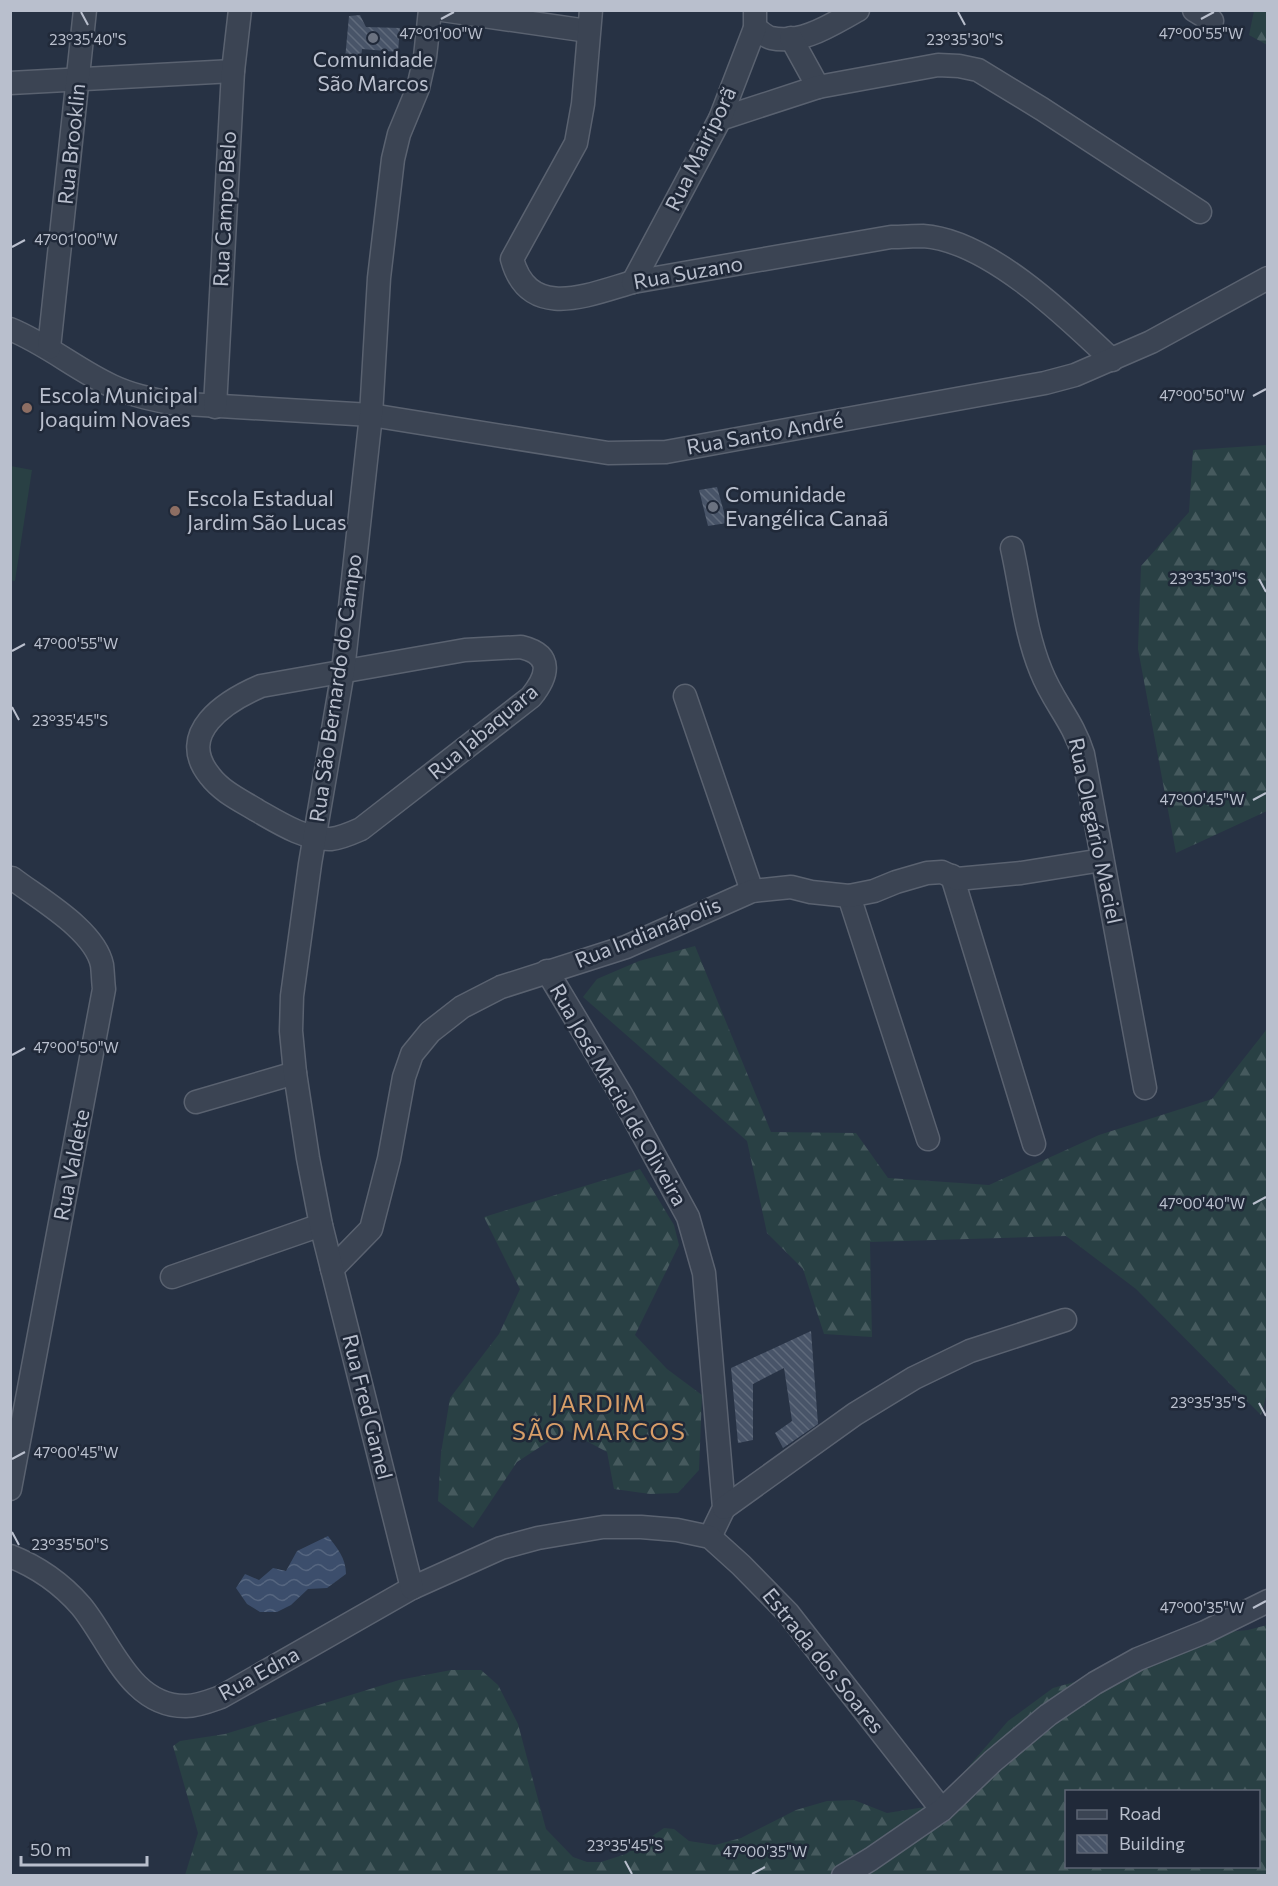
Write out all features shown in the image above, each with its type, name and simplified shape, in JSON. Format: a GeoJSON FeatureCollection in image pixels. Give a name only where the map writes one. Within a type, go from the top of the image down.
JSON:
{"type":"FeatureCollection","features":[{"type":"Feature","properties":{"kind":"street","name":"Rua Brooklin"},"geometry":{"type":"LineString","coordinates":[[49,348],[85,10]]}},
{"type":"Feature","properties":{"kind":"street","name":"Rua Campo Belo"},"geometry":{"type":"LineString","coordinates":[[215,407],[233,71],[240,10]]}},
{"type":"Feature","properties":{"kind":"street","name":"Rua São Bernardo do Campo"},"geometry":{"type":"LineString","coordinates":[[321,1225],[295,1072],[291,1031],[292,996],[314,837],[342,671],[371,415],[379,278],[393,159],[399,134],[418,88],[425,57],[430,10]]}},
{"type":"Feature","properties":{"kind":"street"},"geometry":{"type":"LineString","coordinates":[[442,10],[589,21]]}},
{"type":"Feature","properties":{"kind":"street"},"geometry":{"type":"LineString","coordinates":[[755,19],[770,38],[791,38],[820,31],[858,10]]}},
{"type":"Feature","properties":{"kind":"street","name":"Rua Mairiporã"},"geometry":{"type":"LineString","coordinates":[[633,282],[720,119],[755,19]]}},
{"type":"Feature","properties":{"kind":"street","name":"Rua Suzano"},"geometry":{"type":"LineString","coordinates":[[589,21],[583,104],[576,143],[512,259],[516,275],[530,292],[552,300],[599,292],[633,282],[891,237],[924,236],[952,243],[984,257],[1067,318],[1112,360]]}},
{"type":"Feature","properties":{"kind":"street"},"geometry":{"type":"LineString","coordinates":[[791,38],[818,87]]}},
{"type":"Feature","properties":{"kind":"street"},"geometry":{"type":"LineString","coordinates":[[720,119],[818,87],[938,65],[959,66],[978,70],[1200,212]]}},
{"type":"Feature","properties":{"kind":"street"},"geometry":{"type":"LineString","coordinates":[[10,83],[233,71]]}},
{"type":"Feature","properties":{"kind":"street","name":"Rua Santo André"},"geometry":{"type":"LineString","coordinates":[[10,329],[49,348],[112,386],[139,396],[170,403],[371,415],[608,453],[666,452],[1045,383],[1075,375],[1151,342],[1268,278]]}},
{"type":"Feature","properties":{"kind":"street","name":"Rua Olegário Maciel"},"geometry":{"type":"LineString","coordinates":[[1012,548],[1032,645],[1048,687],[1077,734],[1083,754],[1145,1088]]}},
{"type":"Feature","properties":{"kind":"street","name":"Rua Jabaquara"},"geometry":{"type":"LineString","coordinates":[[521,647],[536,653],[541,658],[545,674],[543,682],[531,697],[513,712],[361,829],[331,839],[314,837],[280,824],[223,790],[210,777],[201,764],[199,749],[202,729],[221,708],[240,695],[261,686],[465,650],[521,647]]}},
{"type":"Feature","properties":{"kind":"street"},"geometry":{"type":"LineString","coordinates":[[685,696],[752,891]]}},
{"type":"Feature","properties":{"kind":"street","name":"Rua Indianápolis"},"geometry":{"type":"LineString","coordinates":[[332,1269],[371,1229],[390,1159],[404,1077],[412,1054],[430,1032],[462,1007],[501,987],[626,947],[752,891],[791,887],[811,892],[849,896],[874,891],[927,873],[942,872],[957,879],[1021,873],[1102,860]]}},
{"type":"Feature","properties":{"kind":"street"},"geometry":{"type":"LineString","coordinates":[[952,876],[1034,1144]]}},
{"type":"Feature","properties":{"kind":"street","name":"Rua Valdete"},"geometry":{"type":"LineString","coordinates":[[10,1489],[104,989],[102,964],[94,947],[76,926],[12,878]]}},
{"type":"Feature","properties":{"kind":"street"},"geometry":{"type":"LineString","coordinates":[[849,896],[928,1139]]}},
{"type":"Feature","properties":{"kind":"street","name":"Rua José Maciel de Oliveira"},"geometry":{"type":"LineString","coordinates":[[547,971],[622,1096],[688,1217],[704,1273],[724,1508],[710,1538]]}},
{"type":"Feature","properties":{"kind":"street"},"geometry":{"type":"LineString","coordinates":[[196,1102],[295,1072]]}},
{"type":"Feature","properties":{"kind":"street"},"geometry":{"type":"LineString","coordinates":[[172,1276],[321,1225]]}},
{"type":"Feature","properties":{"kind":"street","name":"Rua Fred Gamel"},"geometry":{"type":"LineString","coordinates":[[321,1225],[412,1588]]}},
{"type":"Feature","properties":{"kind":"street"},"geometry":{"type":"LineString","coordinates":[[724,1508],[855,1414],[914,1378],[970,1351],[1065,1320]]}},
{"type":"Feature","properties":{"kind":"street","name":"Estrada dos Soares"},"geometry":{"type":"LineString","coordinates":[[412,1588],[501,1548],[538,1538],[603,1527],[677,1530],[710,1538],[741,1565],[788,1613],[942,1810]]}},
{"type":"Feature","properties":{"kind":"street","name":"Rua Edna"},"geometry":{"type":"LineString","coordinates":[[10,1556],[31,1564],[58,1583],[82,1608],[138,1688],[163,1702],[185,1706],[221,1697],[412,1588]]}},
{"type":"Feature","properties":{"kind":"street"},"geometry":{"type":"LineString","coordinates":[[843,1875],[871,1859],[942,1810],[993,1761],[1048,1715],[1095,1683],[1138,1659],[1204,1632],[1268,1601]]}},
{"type":"Feature","properties":{"kind":"street"},"geometry":{"type":"LineString","coordinates":[[1204,1632],[1268,1616]]}},
{"type":"Feature","properties":{"kind":"green space"},"geometry":{"type":"Polygon","coordinates":[[[1254,11],[1267,11],[1267,45],[1249,35],[1254,11]]]}},
{"type":"Feature","properties":{"kind":"green space"},"geometry":{"type":"Polygon","coordinates":[[[1267,445],[1267,811],[1176,853],[1138,649],[1141,566],[1189,512],[1193,450],[1267,445]]]}},
{"type":"Feature","properties":{"kind":"green space"},"geometry":{"type":"Polygon","coordinates":[[[11,466],[32,470],[15,581],[10,580],[11,466]]]}},
{"type":"Feature","properties":{"kind":"green space"},"geometry":{"type":"Polygon","coordinates":[[[695,946],[771,1132],[856,1133],[888,1178],[989,1185],[1099,1135],[1212,1099],[1267,1029],[1268,1389],[1261,1415],[1136,1289],[1066,1236],[870,1242],[872,1337],[824,1334],[803,1269],[767,1233],[747,1141],[583,997],[597,979],[639,961],[695,946]]]}},
{"type":"Feature","properties":{"kind":"green space"},"geometry":{"type":"Polygon","coordinates":[[[640,1169],[674,1225],[679,1245],[635,1335],[667,1369],[702,1395],[699,1470],[678,1493],[650,1494],[614,1489],[607,1452],[566,1430],[517,1462],[473,1528],[438,1501],[441,1453],[450,1398],[499,1334],[520,1289],[484,1217],[640,1169]]]}},
{"type":"Feature","properties":{"kind":"green space"},"geometry":{"type":"Polygon","coordinates":[[[1267,1625],[1267,1875],[185,1875],[198,1833],[173,1746],[180,1741],[225,1734],[399,1680],[451,1670],[481,1670],[498,1685],[518,1724],[546,1829],[573,1857],[587,1862],[601,1862],[626,1854],[664,1828],[674,1829],[689,1841],[715,1845],[741,1838],[796,1810],[827,1801],[854,1800],[887,1813],[925,1807],[950,1788],[1008,1721],[1053,1688],[1092,1677],[1194,1635],[1248,1630],[1267,1625]]]}},
{"type":"Feature","properties":{"kind":"water"},"geometry":{"type":"Polygon","coordinates":[[[328,1536],[343,1558],[346,1574],[327,1588],[308,1589],[291,1605],[277,1612],[260,1612],[247,1604],[236,1588],[245,1574],[259,1580],[273,1568],[286,1571],[297,1551],[328,1536]]]}},
{"type":"Feature","properties":{"kind":"building","name":"Comunidade São Marcos"},"geometry":{"type":"Polygon","coordinates":[[[360,15],[366,27],[400,28],[398,52],[362,49],[361,58],[345,59],[349,16],[360,15]]]}},
{"type":"Feature","properties":{"kind":"building","name":"Comunidade Evangélica Canaã"},"geometry":{"type":"Polygon","coordinates":[[[717,487],[727,523],[708,526],[699,490],[717,487]]]}},
{"type":"Feature","properties":{"kind":"building"},"geometry":{"type":"Polygon","coordinates":[[[811,1331],[818,1424],[783,1448],[775,1433],[792,1421],[784,1368],[753,1384],[753,1440],[738,1443],[731,1368],[811,1331]]]}},
{"type":"Feature","properties":{"kind":"place","name":"Comunidade São Marcos"},"geometry":{"type":"Point","coordinates":[373,38]}},
{"type":"Feature","properties":{"kind":"place","name":"Escola Municipal Joaquim Novaes"},"geometry":{"type":"Point","coordinates":[27,408]}},
{"type":"Feature","properties":{"kind":"place","name":"Comunidade Evangélica Canaã"},"geometry":{"type":"Point","coordinates":[713,507]}},
{"type":"Feature","properties":{"kind":"place","name":"Escola Estadual Jardim São Lucas"},"geometry":{"type":"Point","coordinates":[175,511]}},
{"type":"Feature","properties":{"kind":"district","name":"JARDIM SÃO MARCOS"},"geometry":{"type":"Point","coordinates":[599,1418]}}]}
